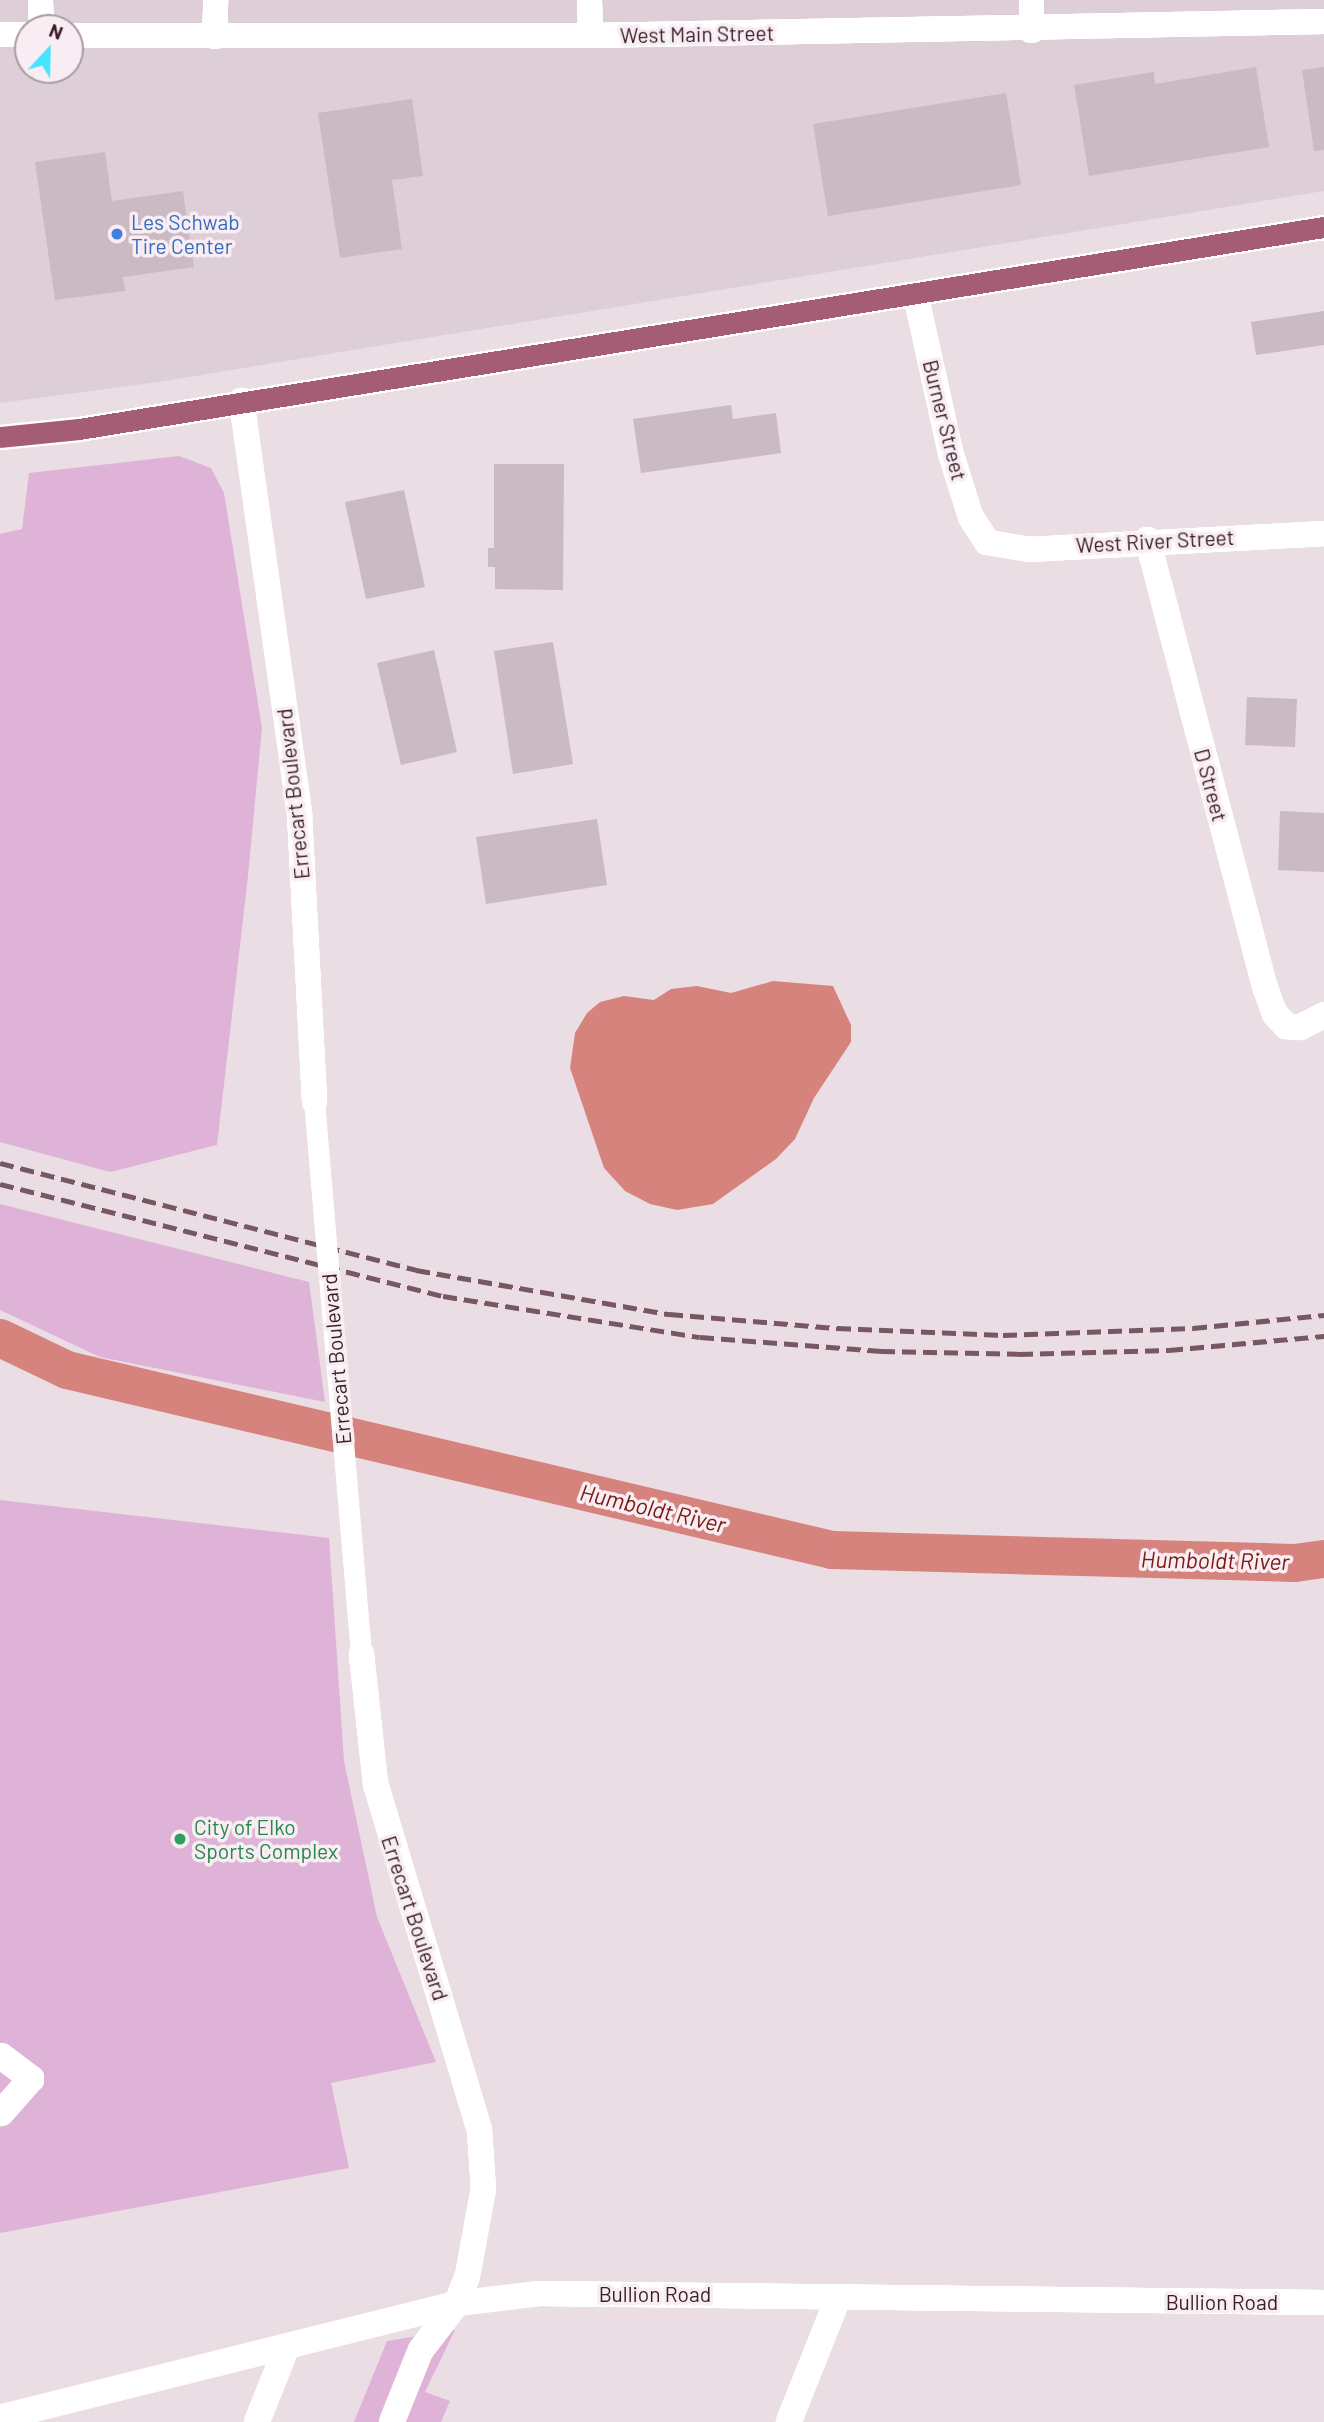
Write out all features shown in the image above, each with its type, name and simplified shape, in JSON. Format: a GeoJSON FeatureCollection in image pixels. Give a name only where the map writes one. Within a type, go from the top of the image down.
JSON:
{"type":"FeatureCollection","features":[{"type":"Feature","properties":{"kind":"main road"},"geometry":{"type":"LineString","coordinates":[[0,437],[79,429],[241,400],[1324,228]]}},
{"type":"Feature","properties":{"kind":"street"},"geometry":{"type":"LineString","coordinates":[[214,36],[215,0]]}},
{"type":"Feature","properties":{"kind":"street"},"geometry":{"type":"LineString","coordinates":[[589,0],[590,35]]}},
{"type":"Feature","properties":{"kind":"street"},"geometry":{"type":"LineString","coordinates":[[1031,0],[1031,30]]}},
{"type":"Feature","properties":{"kind":"street","name":"West Main Street"},"geometry":{"type":"LineString","coordinates":[[84,35],[590,35],[1031,30],[1324,21]]}},
{"type":"Feature","properties":{"kind":"street","name":"Burner Street"},"geometry":{"type":"LineString","coordinates":[[915,294],[950,452],[970,516],[987,542]]}},
{"type":"Feature","properties":{"kind":"street","name":"Errecart Boulevard"},"geometry":{"type":"LineString","coordinates":[[241,400],[299,814],[314,1101],[375,1783],[479,2130],[483,2188],[467,2275],[456,2303],[420,2350],[391,2422]]}},
{"type":"Feature","properties":{"kind":"street","name":"West River Street"},"geometry":{"type":"LineString","coordinates":[[987,542],[1030,549],[1147,539],[1324,533]]}},
{"type":"Feature","properties":{"kind":"street","name":"D Street"},"geometry":{"type":"LineString","coordinates":[[1147,539],[1265,988],[1274,1013],[1286,1026],[1299,1027],[1324,1014]]}},
{"type":"Feature","properties":{"kind":"street"},"geometry":{"type":"LineString","coordinates":[[0,2055],[32,2078],[0,2113]]}},
{"type":"Feature","properties":{"kind":"street","name":"Bullion Road"},"geometry":{"type":"LineString","coordinates":[[0,2417],[456,2303],[539,2293],[837,2299],[1324,2302]]}},
{"type":"Feature","properties":{"kind":"street"},"geometry":{"type":"LineString","coordinates":[[788,2422],[837,2299]]}},
{"type":"Feature","properties":{"kind":"street"},"geometry":{"type":"LineString","coordinates":[[256,2422],[286,2347]]}},
{"type":"Feature","properties":{"kind":"shaded area"},"geometry":{"type":"Polygon","coordinates":[[[0,0],[1324,0],[1324,191],[158,382],[0,403],[0,0]]]}},
{"type":"Feature","properties":{"kind":"shaded area"},"geometry":{"type":"Polygon","coordinates":[[[179,456],[211,468],[224,493],[262,728],[248,876],[217,1145],[110,1172],[0,1142],[0,534],[22,529],[29,473],[179,456]]]}},
{"type":"Feature","properties":{"kind":"shaded area"},"geometry":{"type":"Polygon","coordinates":[[[773,981],[833,986],[851,1025],[851,1042],[814,1098],[795,1139],[776,1159],[713,1204],[677,1210],[650,1204],[625,1191],[604,1168],[570,1068],[575,1033],[587,1013],[600,1002],[624,996],[654,1000],[671,989],[697,986],[731,993],[773,981]]]}},
{"type":"Feature","properties":{"kind":"shaded area"},"geometry":{"type":"Polygon","coordinates":[[[0,1204],[309,1282],[325,1402],[100,1357],[0,1310],[0,1204]]]}},
{"type":"Feature","properties":{"kind":"shaded area","name":"City of Elko Sports Complex"},"geometry":{"type":"Polygon","coordinates":[[[0,1500],[329,1538],[344,1761],[377,1917],[436,2062],[331,2083],[349,2168],[0,2233],[0,1500]]]}},
{"type":"Feature","properties":{"kind":"shaded area"},"geometry":{"type":"Polygon","coordinates":[[[455,2330],[425,2392],[450,2401],[441,2422],[354,2422],[387,2341],[455,2330]]]}},
{"type":"Feature","properties":{"kind":"building"},"geometry":{"type":"Polygon","coordinates":[[[1256,67],[1269,147],[1089,176],[1074,85],[1154,72],[1155,84],[1256,67]]]}},
{"type":"Feature","properties":{"kind":"building"},"geometry":{"type":"Polygon","coordinates":[[[1324,67],[1324,150],[1314,151],[1302,70],[1324,67]]]}},
{"type":"Feature","properties":{"kind":"building"},"geometry":{"type":"Polygon","coordinates":[[[1006,93],[1021,185],[828,216],[813,124],[1006,93]]]}},
{"type":"Feature","properties":{"kind":"building"},"geometry":{"type":"Polygon","coordinates":[[[412,99],[423,176],[392,180],[402,249],[340,258],[318,113],[412,99]]]}},
{"type":"Feature","properties":{"kind":"building","name":"Les Schwab Tire Center"},"geometry":{"type":"Polygon","coordinates":[[[105,152],[112,201],[183,191],[194,267],[123,277],[125,291],[55,300],[35,162],[105,152]]]}},
{"type":"Feature","properties":{"kind":"building"},"geometry":{"type":"Polygon","coordinates":[[[1324,311],[1324,345],[1256,355],[1251,322],[1324,311]]]}},
{"type":"Feature","properties":{"kind":"building"},"geometry":{"type":"Polygon","coordinates":[[[731,405],[733,419],[776,413],[781,453],[641,473],[633,419],[731,405]]]}},
{"type":"Feature","properties":{"kind":"building"},"geometry":{"type":"Polygon","coordinates":[[[494,464],[564,464],[563,590],[495,589],[495,567],[488,567],[488,548],[494,548],[494,464]]]}},
{"type":"Feature","properties":{"kind":"building"},"geometry":{"type":"Polygon","coordinates":[[[404,490],[425,587],[366,599],[345,502],[404,490]]]}},
{"type":"Feature","properties":{"kind":"building"},"geometry":{"type":"Polygon","coordinates":[[[553,642],[573,764],[513,774],[494,651],[553,642]]]}},
{"type":"Feature","properties":{"kind":"building"},"geometry":{"type":"Polygon","coordinates":[[[434,650],[457,752],[401,765],[377,663],[434,650]]]}},
{"type":"Feature","properties":{"kind":"building"},"geometry":{"type":"Polygon","coordinates":[[[1247,697],[1297,699],[1295,747],[1245,745],[1247,697]]]}},
{"type":"Feature","properties":{"kind":"building"},"geometry":{"type":"Polygon","coordinates":[[[1280,811],[1324,813],[1324,872],[1278,870],[1280,811]]]}},
{"type":"Feature","properties":{"kind":"building"},"geometry":{"type":"Polygon","coordinates":[[[597,819],[607,885],[486,904],[476,837],[597,819]]]}},
{"type":"Feature","properties":{"kind":"waterway","name":"Humboldt River"},"geometry":{"type":"LineString","coordinates":[[0,1338],[67,1370],[832,1550],[1295,1563],[1324,1559]]}},
{"type":"Feature","properties":{"kind":"railway"},"geometry":{"type":"LineString","coordinates":[[0,1163],[416,1270],[669,1314],[837,1328],[1003,1335],[1193,1328],[1324,1315]]}},
{"type":"Feature","properties":{"kind":"railway"},"geometry":{"type":"LineString","coordinates":[[0,1184],[443,1296],[700,1337],[881,1351],[1019,1354],[1169,1350],[1324,1336]]}},
{"type":"Feature","properties":{"kind":"place","name":"Les Schwab Tire Center"},"geometry":{"type":"Point","coordinates":[117,234]}},
{"type":"Feature","properties":{"kind":"place","name":"City of Elko Sports Complex"},"geometry":{"type":"Point","coordinates":[180,1839]}}]}
